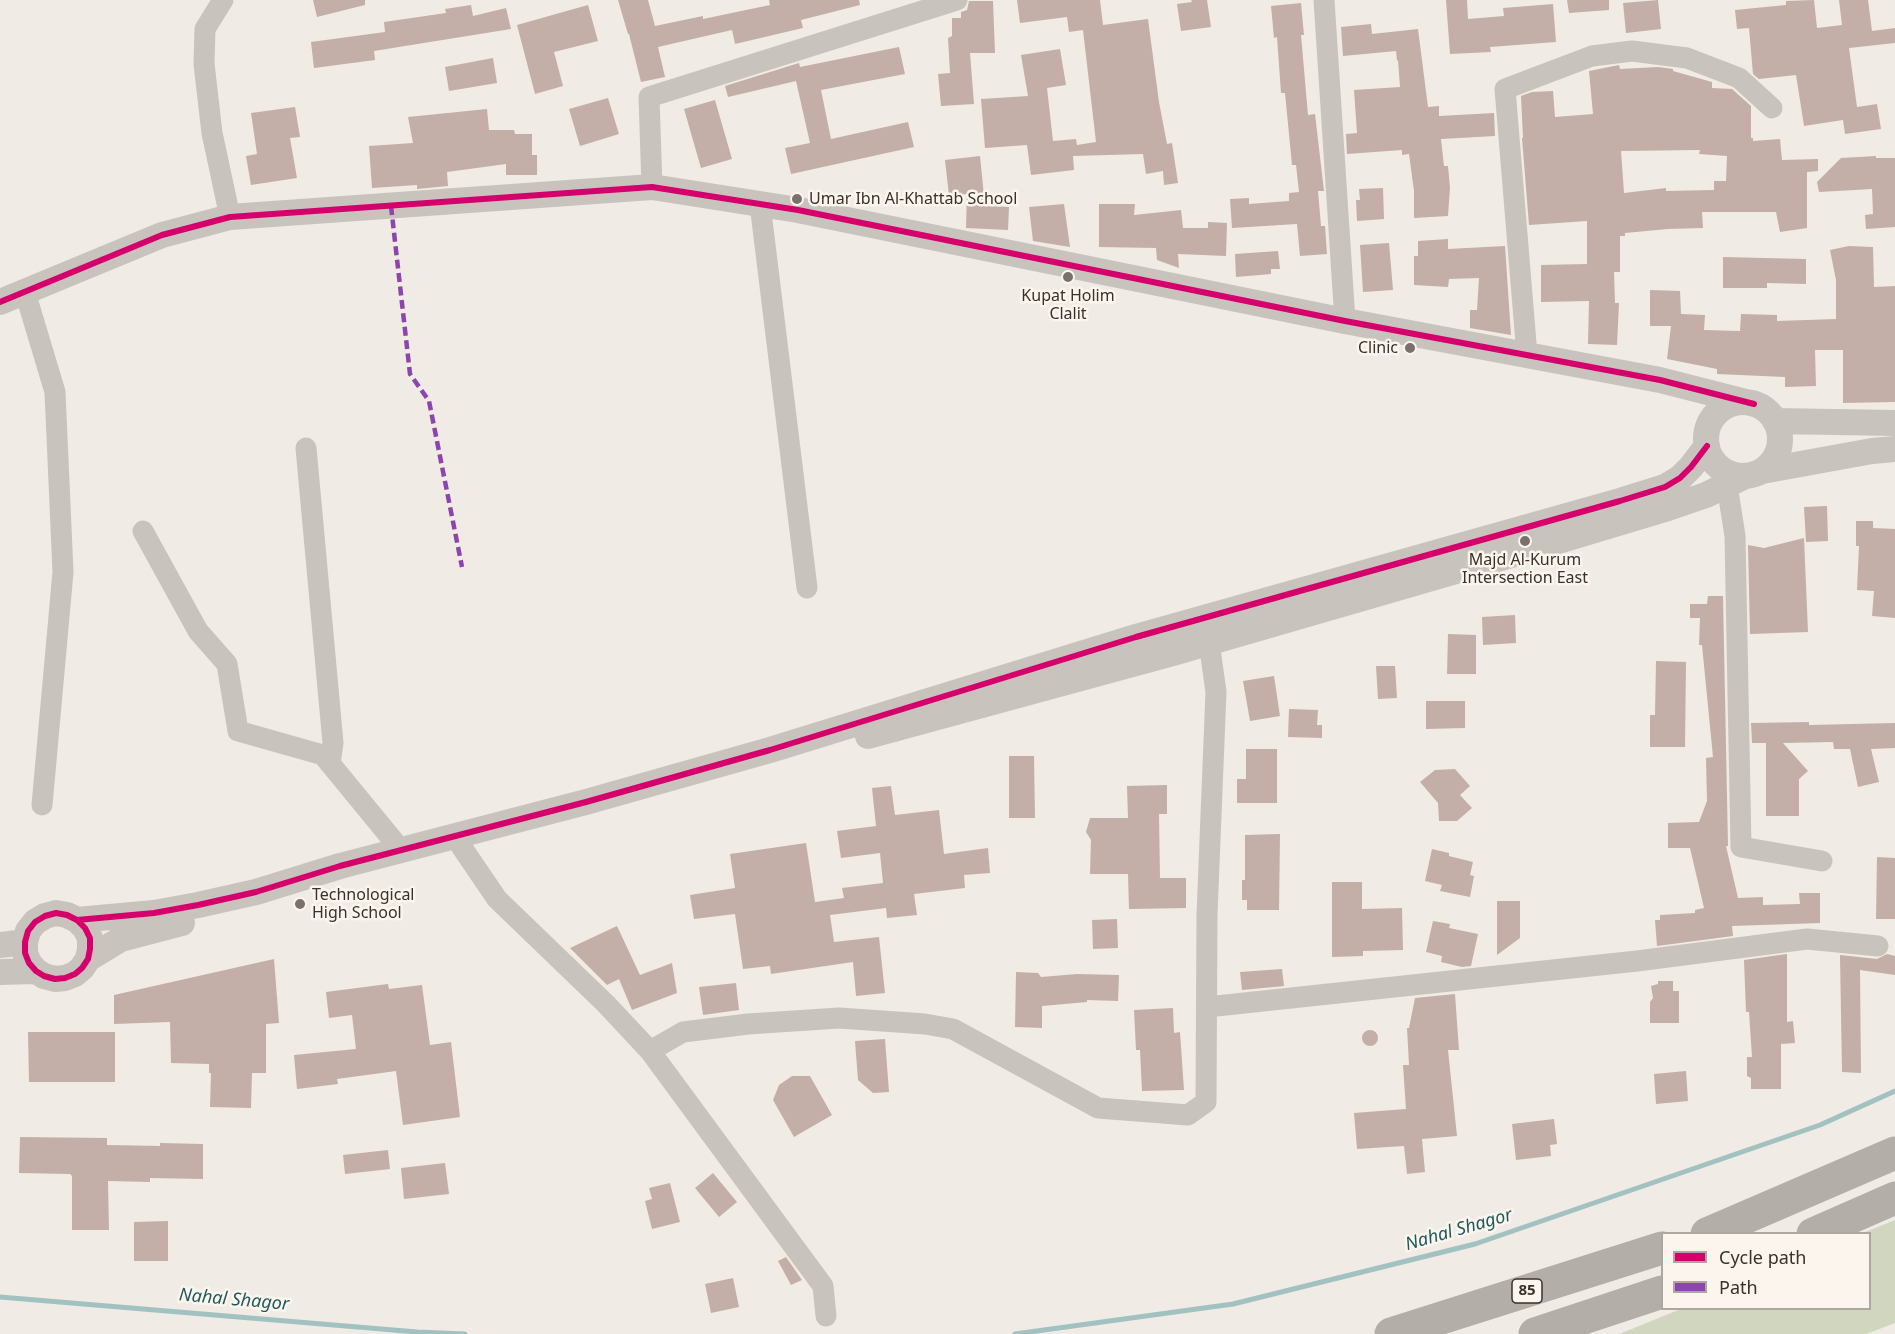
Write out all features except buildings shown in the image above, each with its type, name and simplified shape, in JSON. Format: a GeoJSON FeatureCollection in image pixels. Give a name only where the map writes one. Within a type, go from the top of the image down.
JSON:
{"type":"FeatureCollection","features":[{"type":"Feature","properties":{"kind":"highway"},"geometry":{"type":"LineString","coordinates":[[1709,1232],[1895,1153]]}},
{"type":"Feature","properties":{"kind":"highway"},"geometry":{"type":"LineString","coordinates":[[1815,1232],[1895,1198]]}},
{"type":"Feature","properties":{"kind":"highway","name":"85"},"geometry":{"type":"LineString","coordinates":[[1391,1334],[1661,1248]]}},
{"type":"Feature","properties":{"kind":"highway"},"geometry":{"type":"LineString","coordinates":[[1535,1334],[1661,1292]]}},
{"type":"Feature","properties":{"kind":"street"},"geometry":{"type":"LineString","coordinates":[[223,0],[205,29],[204,64],[212,133],[230,217]]}},
{"type":"Feature","properties":{"kind":"street"},"geometry":{"type":"LineString","coordinates":[[652,187],[649,97],[957,0]]}},
{"type":"Feature","properties":{"kind":"street"},"geometry":{"type":"LineString","coordinates":[[1324,0],[1345,321]]}},
{"type":"Feature","properties":{"kind":"street"},"geometry":{"type":"LineString","coordinates":[[1527,355],[1505,89],[1592,56],[1632,51],[1687,58],[1738,78],[1772,108]]}},
{"type":"Feature","properties":{"kind":"street"},"geometry":{"type":"LineString","coordinates":[[0,302],[162,235],[230,217],[652,187],[798,210],[1345,321],[1660,380],[1754,404],[1765,409],[1779,430],[1780,442],[1771,464],[1668,508],[957,713],[343,876],[262,903],[120,939],[88,959]]}},
{"type":"Feature","properties":{"kind":"street"},"geometry":{"type":"LineString","coordinates":[[760,204],[807,588]]}},
{"type":"Feature","properties":{"kind":"street"},"geometry":{"type":"LineString","coordinates":[[25,291],[55,392],[63,572],[42,805]]}},
{"type":"Feature","properties":{"kind":"street"},"geometry":{"type":"LineString","coordinates":[[1660,380],[1685,398],[1697,411],[1707,438],[1711,458],[1718,467],[1728,473],[1745,477],[1872,451],[1895,449]]}},
{"type":"Feature","properties":{"kind":"street"},"geometry":{"type":"LineString","coordinates":[[77,920],[154,913],[256,892],[339,866],[586,802],[736,760],[1136,637],[1620,501],[1665,487],[1680,478],[1707,438],[1710,422],[1718,412],[1729,405],[1741,402],[1754,404]]}},
{"type":"Feature","properties":{"kind":"street"},"geometry":{"type":"LineString","coordinates":[[1775,421],[1895,423]]}},
{"type":"Feature","properties":{"kind":"street"},"geometry":{"type":"LineString","coordinates":[[306,448],[333,743],[330,764]]}},
{"type":"Feature","properties":{"kind":"street"},"geometry":{"type":"LineString","coordinates":[[1745,477],[1735,536],[1741,847],[1822,861]]}},
{"type":"Feature","properties":{"kind":"street"},"geometry":{"type":"LineString","coordinates":[[143,531],[198,631],[227,664],[238,731],[323,755],[400,850]]}},
{"type":"Feature","properties":{"kind":"street"},"geometry":{"type":"LineString","coordinates":[[650,1051],[683,1032],[748,1024],[839,1018],[925,1024],[953,1029],[1098,1108],[1188,1115],[1206,1102],[1207,914],[1216,692],[1209,642]]}},
{"type":"Feature","properties":{"kind":"street"},"geometry":{"type":"LineString","coordinates":[[461,846],[497,899],[606,1004],[650,1051],[823,1286],[826,1316]]}},
{"type":"Feature","properties":{"kind":"street"},"geometry":{"type":"LineString","coordinates":[[56,913],[67,915],[77,920],[85,928],[90,938],[88,959],[82,968],[65,978],[55,979],[36,971],[29,963],[25,953],[12,944],[35,922],[45,916],[56,913]]}},
{"type":"Feature","properties":{"kind":"street"},"geometry":{"type":"LineString","coordinates":[[1207,1007],[1637,961],[1807,939],[1878,946]]}},
{"type":"Feature","properties":{"kind":"street"},"geometry":{"type":"LineString","coordinates":[[0,972],[36,971]]}},
{"type":"Feature","properties":{"kind":"green space"},"geometry":{"type":"Polygon","coordinates":[[[1895,1220],[1895,1323],[1866,1334],[1619,1334],[1679,1310],[1871,1310],[1871,1232],[1865,1232],[1895,1220]]]}},
{"type":"Feature","properties":{"kind":"waterway","name":"Nahal Shagor"},"geometry":{"type":"LineString","coordinates":[[1015,1334],[1233,1304],[1475,1244],[1820,1125],[1895,1091]]}},
{"type":"Feature","properties":{"kind":"waterway","name":"Nahal Shagor"},"geometry":{"type":"LineString","coordinates":[[0,1297],[417,1332],[465,1334]]}},
{"type":"Feature","properties":{"kind":"marked path"},"geometry":{"type":"LineString","coordinates":[[391,206],[410,374],[429,401],[462,567]]}},
{"type":"Feature","properties":{"kind":"cycle path"},"geometry":{"type":"LineString","coordinates":[[0,302],[162,235],[230,217],[652,187],[798,210],[1345,321],[1660,380],[1754,404]]}},
{"type":"Feature","properties":{"kind":"cycle path"},"geometry":{"type":"LineString","coordinates":[[77,920],[85,928],[90,938],[88,959],[82,968],[75,974],[55,979],[36,971],[29,963],[25,953],[25,942],[28,931],[35,922],[45,916],[56,913],[77,920],[154,913],[256,892],[340,866],[586,802],[770,750],[1136,637],[1665,487],[1680,478],[1707,446]]}},
{"type":"Feature","properties":{"kind":"place","name":"Umar Ibn Al-Khattab School"},"geometry":{"type":"Point","coordinates":[797,199]}},
{"type":"Feature","properties":{"kind":"place","name":"Kupat Holim Clalit"},"geometry":{"type":"Point","coordinates":[1068,277]}},
{"type":"Feature","properties":{"kind":"place","name":"Clinic"},"geometry":{"type":"Point","coordinates":[1410,348]}},
{"type":"Feature","properties":{"kind":"place","name":"Majd Al-Kurum Intersection East"},"geometry":{"type":"Point","coordinates":[1525,541]}},
{"type":"Feature","properties":{"kind":"place","name":"Technological High School"},"geometry":{"type":"Point","coordinates":[300,904]}}]}
